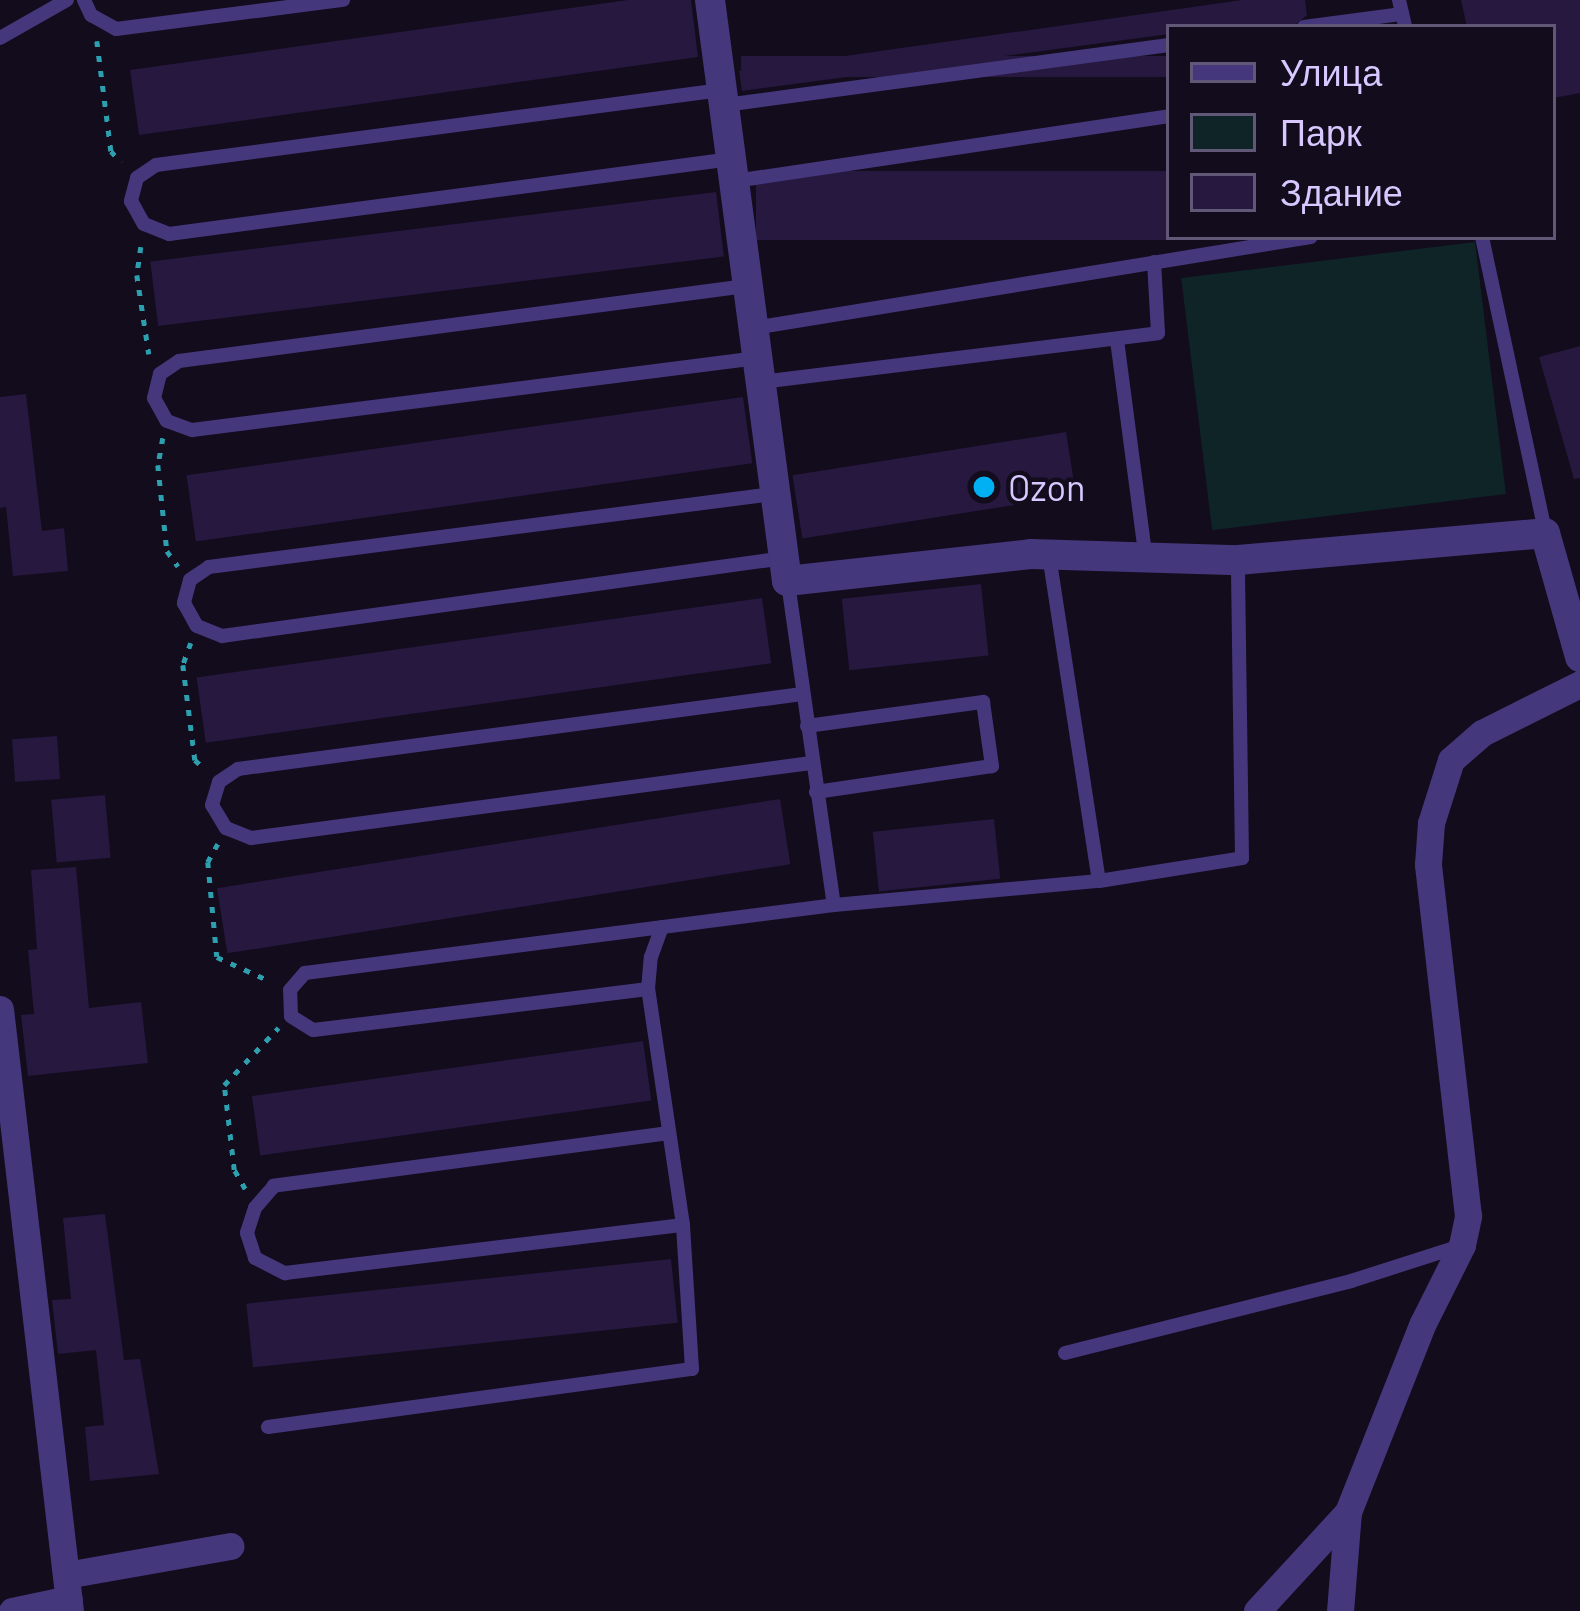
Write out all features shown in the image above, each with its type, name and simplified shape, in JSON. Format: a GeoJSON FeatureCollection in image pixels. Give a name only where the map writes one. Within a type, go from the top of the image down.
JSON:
{"type":"FeatureCollection","features":[{"type":"Feature","properties":{"kind":"street"},"geometry":{"type":"LineString","coordinates":[[710,0],[786,570],[1049,555],[1238,560],[1545,533],[1580,657]]}},
{"type":"Feature","properties":{"kind":"street"},"geometry":{"type":"LineString","coordinates":[[1340,1611],[1348,1512],[1423,1323],[1462,1245],[1468,1216],[1428,864],[1430,823],[1451,760],[1482,733],[1580,684]]}},
{"type":"Feature","properties":{"kind":"street"},"geometry":{"type":"LineString","coordinates":[[0,1009],[68,1595]]}},
{"type":"Feature","properties":{"kind":"street"},"geometry":{"type":"LineString","coordinates":[[1257,1611],[1348,1512]]}},
{"type":"Feature","properties":{"kind":"street"},"geometry":{"type":"LineString","coordinates":[[12,1611],[230,1546]]}},
{"type":"Feature","properties":{"kind":"lane"},"geometry":{"type":"LineString","coordinates":[[0,38],[67,0]]}},
{"type":"Feature","properties":{"kind":"lane"},"geometry":{"type":"LineString","coordinates":[[84,0],[94,17],[116,29],[343,0]]}},
{"type":"Feature","properties":{"kind":"lane"},"geometry":{"type":"LineString","coordinates":[[1327,24],[1402,14]]}},
{"type":"Feature","properties":{"kind":"lane"},"geometry":{"type":"LineString","coordinates":[[1166,45],[156,165],[137,178],[131,201],[144,224],[169,234],[1166,116]]}},
{"type":"Feature","properties":{"kind":"lane"},"geometry":{"type":"LineString","coordinates":[[757,356],[1154,262],[1292,240]]}},
{"type":"Feature","properties":{"kind":"lane"},"geometry":{"type":"LineString","coordinates":[[1483,240],[1545,533]]}},
{"type":"Feature","properties":{"kind":"lane"},"geometry":{"type":"LineString","coordinates":[[748,286],[179,362],[160,374],[154,398],[167,421],[192,430],[757,356],[1117,340],[1158,333],[1154,262]]}},
{"type":"Feature","properties":{"kind":"lane"},"geometry":{"type":"LineString","coordinates":[[1117,340],[1146,561]]}},
{"type":"Feature","properties":{"kind":"lane"},"geometry":{"type":"LineString","coordinates":[[776,494],[209,567],[190,580],[184,603],[197,626],[222,636],[786,570],[834,904]]}},
{"type":"Feature","properties":{"kind":"lane"},"geometry":{"type":"LineString","coordinates":[[1049,555],[1099,881]]}},
{"type":"Feature","properties":{"kind":"lane"},"geometry":{"type":"LineString","coordinates":[[648,989],[313,1030],[291,1016],[290,990],[305,973],[834,904],[1099,881],[1241,859],[1238,560]]}},
{"type":"Feature","properties":{"kind":"lane"},"geometry":{"type":"LineString","coordinates":[[802,694],[238,769],[219,782],[212,806],[226,828],[251,838],[812,763]]}},
{"type":"Feature","properties":{"kind":"lane"},"geometry":{"type":"LineString","coordinates":[[807,726],[983,702],[992,766],[816,792]]}},
{"type":"Feature","properties":{"kind":"lane"},"geometry":{"type":"LineString","coordinates":[[268,1426],[688,1373],[694,1354],[683,1225],[648,989],[651,958],[662,927]]}},
{"type":"Feature","properties":{"kind":"lane"},"geometry":{"type":"LineString","coordinates":[[669,1133],[274,1186],[255,1208],[247,1233],[255,1258],[286,1273],[683,1225]]}},
{"type":"Feature","properties":{"kind":"lane"},"geometry":{"type":"LineString","coordinates":[[1065,1353],[1351,1281],[1462,1245]]}},
{"type":"Feature","properties":{"kind":"path"},"geometry":{"type":"LineString","coordinates":[[94,17],[111,152],[137,178]]}},
{"type":"Feature","properties":{"kind":"path"},"geometry":{"type":"LineString","coordinates":[[144,224],[137,275],[146,348],[160,374]]}},
{"type":"Feature","properties":{"kind":"path"},"geometry":{"type":"LineString","coordinates":[[167,421],[158,465],[167,551],[190,580]]}},
{"type":"Feature","properties":{"kind":"path"},"geometry":{"type":"LineString","coordinates":[[197,626],[182,665],[195,760],[219,782]]}},
{"type":"Feature","properties":{"kind":"path"},"geometry":{"type":"LineString","coordinates":[[226,828],[208,862],[217,957],[290,990]]}},
{"type":"Feature","properties":{"kind":"path"},"geometry":{"type":"LineString","coordinates":[[255,1208],[234,1170],[224,1085],[291,1016]]}},
{"type":"Feature","properties":{"kind":"green space"},"geometry":{"type":"Polygon","coordinates":[[[1475,242],[1506,494],[1212,530],[1181,278],[1475,242]]]}},
{"type":"Feature","properties":{"kind":"building"},"geometry":{"type":"Polygon","coordinates":[[[628,0],[691,0],[698,57],[139,135],[130,70],[628,0]]]}},
{"type":"Feature","properties":{"kind":"building"},"geometry":{"type":"Polygon","coordinates":[[[1242,0],[1305,0],[1307,15],[1296,24],[1166,24],[1166,34],[742,91],[739,71],[1242,0]]]}},
{"type":"Feature","properties":{"kind":"building"},"geometry":{"type":"Polygon","coordinates":[[[1461,0],[1580,0],[1580,93],[1556,97],[1556,24],[1466,24],[1461,0]]]}},
{"type":"Feature","properties":{"kind":"building"},"geometry":{"type":"Polygon","coordinates":[[[741,56],[1166,56],[1166,77],[741,77],[741,56]]]}},
{"type":"Feature","properties":{"kind":"building"},"geometry":{"type":"Polygon","coordinates":[[[756,171],[1166,171],[1166,240],[756,240],[756,171]]]}},
{"type":"Feature","properties":{"kind":"building"},"geometry":{"type":"Polygon","coordinates":[[[716,192],[724,257],[158,326],[150,261],[716,192]]]}},
{"type":"Feature","properties":{"kind":"building"},"geometry":{"type":"Polygon","coordinates":[[[1580,346],[1580,478],[1574,479],[1539,357],[1580,346]]]}},
{"type":"Feature","properties":{"kind":"building"},"geometry":{"type":"Polygon","coordinates":[[[26,394],[42,531],[64,528],[68,571],[13,576],[6,507],[0,508],[0,397],[26,394]]]}},
{"type":"Feature","properties":{"kind":"building"},"geometry":{"type":"Polygon","coordinates":[[[743,397],[752,463],[196,542],[186,475],[743,397]]]}},
{"type":"Feature","properties":{"kind":"building"},"geometry":{"type":"Polygon","coordinates":[[[1066,432],[1076,495],[802,539],[792,475],[1066,432]]]}},
{"type":"Feature","properties":{"kind":"building"},"geometry":{"type":"Polygon","coordinates":[[[981,584],[989,656],[849,670],[842,599],[981,584]]]}},
{"type":"Feature","properties":{"kind":"building"},"geometry":{"type":"Polygon","coordinates":[[[762,598],[771,663],[206,743],[197,677],[762,598]]]}},
{"type":"Feature","properties":{"kind":"building"},"geometry":{"type":"Polygon","coordinates":[[[57,736],[60,779],[15,782],[12,739],[57,736]]]}},
{"type":"Feature","properties":{"kind":"building"},"geometry":{"type":"Polygon","coordinates":[[[105,795],[110,858],[57,862],[51,800],[105,795]]]}},
{"type":"Feature","properties":{"kind":"building"},"geometry":{"type":"Polygon","coordinates":[[[780,799],[790,864],[227,953],[217,888],[780,799]]]}},
{"type":"Feature","properties":{"kind":"building"},"geometry":{"type":"Polygon","coordinates":[[[994,819],[1000,879],[879,891],[873,832],[994,819]]]}},
{"type":"Feature","properties":{"kind":"building"},"geometry":{"type":"Polygon","coordinates":[[[76,867],[89,1008],[141,1002],[148,1063],[28,1076],[21,1015],[34,1014],[28,950],[37,949],[31,870],[76,867]]]}},
{"type":"Feature","properties":{"kind":"building"},"geometry":{"type":"Polygon","coordinates":[[[643,1041],[651,1100],[260,1155],[252,1096],[643,1041]]]}},
{"type":"Feature","properties":{"kind":"building"},"geometry":{"type":"Polygon","coordinates":[[[105,1214],[124,1360],[140,1359],[159,1474],[90,1481],[85,1427],[104,1425],[96,1350],[58,1354],[52,1300],[71,1299],[63,1218],[105,1214]]]}},
{"type":"Feature","properties":{"kind":"building"},"geometry":{"type":"Polygon","coordinates":[[[671,1259],[678,1323],[253,1367],[246,1304],[671,1259]]]}},
{"type":"Feature","properties":{"kind":"place","name":"Ozon"},"geometry":{"type":"Point","coordinates":[984,487]}}]}
